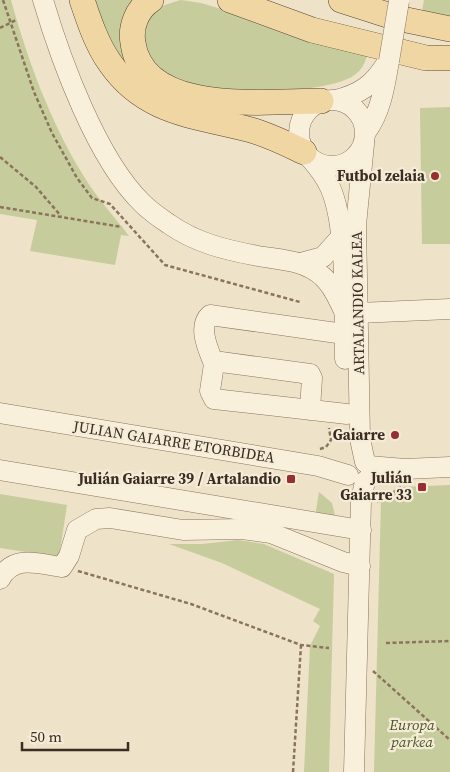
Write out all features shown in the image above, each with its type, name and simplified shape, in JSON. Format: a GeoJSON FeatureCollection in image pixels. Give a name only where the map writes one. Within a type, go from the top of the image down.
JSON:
{"type":"FeatureCollection","features":[{"type":"Feature","properties":{"kind":"main road"},"geometry":{"type":"LineString","coordinates":[[82,0],[92,29],[110,63],[137,92],[170,111],[253,131],[307,155]]}},
{"type":"Feature","properties":{"kind":"main road"},"geometry":{"type":"LineString","coordinates":[[151,0],[145,4],[135,20],[131,35],[134,56],[142,70],[153,80],[182,95],[226,102],[328,101]]}},
{"type":"Feature","properties":{"kind":"main road"},"geometry":{"type":"LineString","coordinates":[[230,0],[312,30],[426,58],[450,58]]}},
{"type":"Feature","properties":{"kind":"main road"},"geometry":{"type":"LineString","coordinates":[[274,0],[321,18],[450,48]]}},
{"type":"Feature","properties":{"kind":"main road"},"geometry":{"type":"LineString","coordinates":[[341,0],[398,18],[450,29]]}},
{"type":"Feature","properties":{"kind":"street"},"geometry":{"type":"LineString","coordinates":[[42,0],[64,64],[96,134],[119,174],[142,204],[170,225],[196,240],[241,252],[304,264],[323,276],[351,312],[450,309]]}},
{"type":"Feature","properties":{"kind":"street"},"geometry":{"type":"LineString","coordinates":[[389,61],[368,87],[355,94],[328,101],[305,114],[300,122],[300,143],[307,155],[330,167],[341,166],[359,154],[381,98],[389,61],[399,0]]}},
{"type":"Feature","properties":{"kind":"street"},"geometry":{"type":"LineString","coordinates":[[328,101],[345,102],[360,114],[365,138]]}},
{"type":"Feature","properties":{"kind":"street","name":"ARTALANDIO KALEA"},"geometry":{"type":"LineString","coordinates":[[359,475],[347,414],[344,334],[351,312],[356,224],[365,138]]}},
{"type":"Feature","properties":{"kind":"street","name":"ARTALANDIO KALEA"},"geometry":{"type":"LineString","coordinates":[[307,155],[331,188],[341,237],[351,312],[360,439],[361,530],[354,772]]}},
{"type":"Feature","properties":{"kind":"street"},"geometry":{"type":"LineString","coordinates":[[304,264],[323,257],[341,237]]}},
{"type":"Feature","properties":{"kind":"street"},"geometry":{"type":"LineString","coordinates":[[344,334],[210,315],[205,322],[205,341],[214,364],[210,391],[214,399],[347,414]]}},
{"type":"Feature","properties":{"kind":"street"},"geometry":{"type":"LineString","coordinates":[[214,364],[220,362],[310,374],[312,378],[310,410]]}},
{"type":"Feature","properties":{"kind":"street","name":"JULIAN GAIARRE ETORBIDEA"},"geometry":{"type":"LineString","coordinates":[[0,413],[318,466],[359,475],[405,469],[450,467]]}},
{"type":"Feature","properties":{"kind":"street"},"geometry":{"type":"LineString","coordinates":[[0,470],[361,530]]}},
{"type":"Feature","properties":{"kind":"street"},"geometry":{"type":"LineString","coordinates":[[0,579],[11,564],[18,562],[62,567],[69,556],[77,530],[96,519],[110,518],[183,530],[242,529],[271,533],[343,562],[360,566]]}},
{"type":"Feature","properties":{"kind":"path"},"geometry":{"type":"LineString","coordinates":[[0,28],[16,20]]}},
{"type":"Feature","properties":{"kind":"path"},"geometry":{"type":"LineString","coordinates":[[0,157],[36,187],[62,217]]}},
{"type":"Feature","properties":{"kind":"path"},"geometry":{"type":"LineString","coordinates":[[0,207],[122,227]]}},
{"type":"Feature","properties":{"kind":"path"},"geometry":{"type":"LineString","coordinates":[[62,567],[191,604],[301,645],[329,648]]}},
{"type":"Feature","properties":{"kind":"path"},"geometry":{"type":"LineString","coordinates":[[386,643],[450,641]]}},
{"type":"Feature","properties":{"kind":"path"},"geometry":{"type":"LineString","coordinates":[[293,772],[301,645]]}},
{"type":"Feature","properties":{"kind":"path"},"geometry":{"type":"LineString","coordinates":[[357,670],[374,671],[450,740]]}},
{"type":"Feature","properties":{"kind":"green space"},"geometry":{"type":"Polygon","coordinates":[[[0,0],[11,0],[41,90],[71,154],[94,191],[129,236],[121,235],[115,265],[30,251],[37,220],[0,214],[0,0]]]}},
{"type":"Feature","properties":{"kind":"green space"},"geometry":{"type":"Polygon","coordinates":[[[95,0],[133,0],[120,26],[120,43],[129,70],[108,37],[95,0]]]}},
{"type":"Feature","properties":{"kind":"green space"},"geometry":{"type":"Polygon","coordinates":[[[181,0],[201,3],[368,52],[358,72],[345,80],[326,85],[301,89],[247,92],[183,87],[169,79],[146,60],[144,37],[147,20],[151,14],[168,4],[181,0]]]}},
{"type":"Feature","properties":{"kind":"green space"},"geometry":{"type":"Polygon","coordinates":[[[424,0],[450,0],[450,16],[422,11],[424,0]]]}},
{"type":"Feature","properties":{"kind":"green space","name":"Futbol zelaia"},"geometry":{"type":"Polygon","coordinates":[[[450,107],[450,244],[422,244],[420,108],[450,107]]]}},
{"type":"Feature","properties":{"kind":"green space","name":"Europa parkea"},"geometry":{"type":"Polygon","coordinates":[[[450,485],[450,772],[374,772],[381,501],[400,487],[450,485]]]}},
{"type":"Feature","properties":{"kind":"green space"},"geometry":{"type":"Polygon","coordinates":[[[319,492],[332,503],[336,520],[315,517],[319,492]]]}},
{"type":"Feature","properties":{"kind":"green space"},"geometry":{"type":"Polygon","coordinates":[[[0,494],[67,505],[59,557],[0,548],[0,494]]]}},
{"type":"Feature","properties":{"kind":"green space"},"geometry":{"type":"Polygon","coordinates":[[[238,540],[264,544],[334,574],[329,772],[304,772],[310,646],[320,626],[313,621],[320,609],[222,563],[169,544],[202,544],[238,540]]]}},
{"type":"Feature","properties":{"kind":"place","name":"Futbol zelaia"},"geometry":{"type":"Point","coordinates":[435,176]}},
{"type":"Feature","properties":{"kind":"place","name":"Gaiarre"},"geometry":{"type":"Point","coordinates":[395,435]}},
{"type":"Feature","properties":{"kind":"place","name":"Julián Gaiarre 39 / Artalandio"},"geometry":{"type":"Point","coordinates":[291,479]}},
{"type":"Feature","properties":{"kind":"place","name":"Julián Gaiarre 33"},"geometry":{"type":"Point","coordinates":[422,487]}}]}
